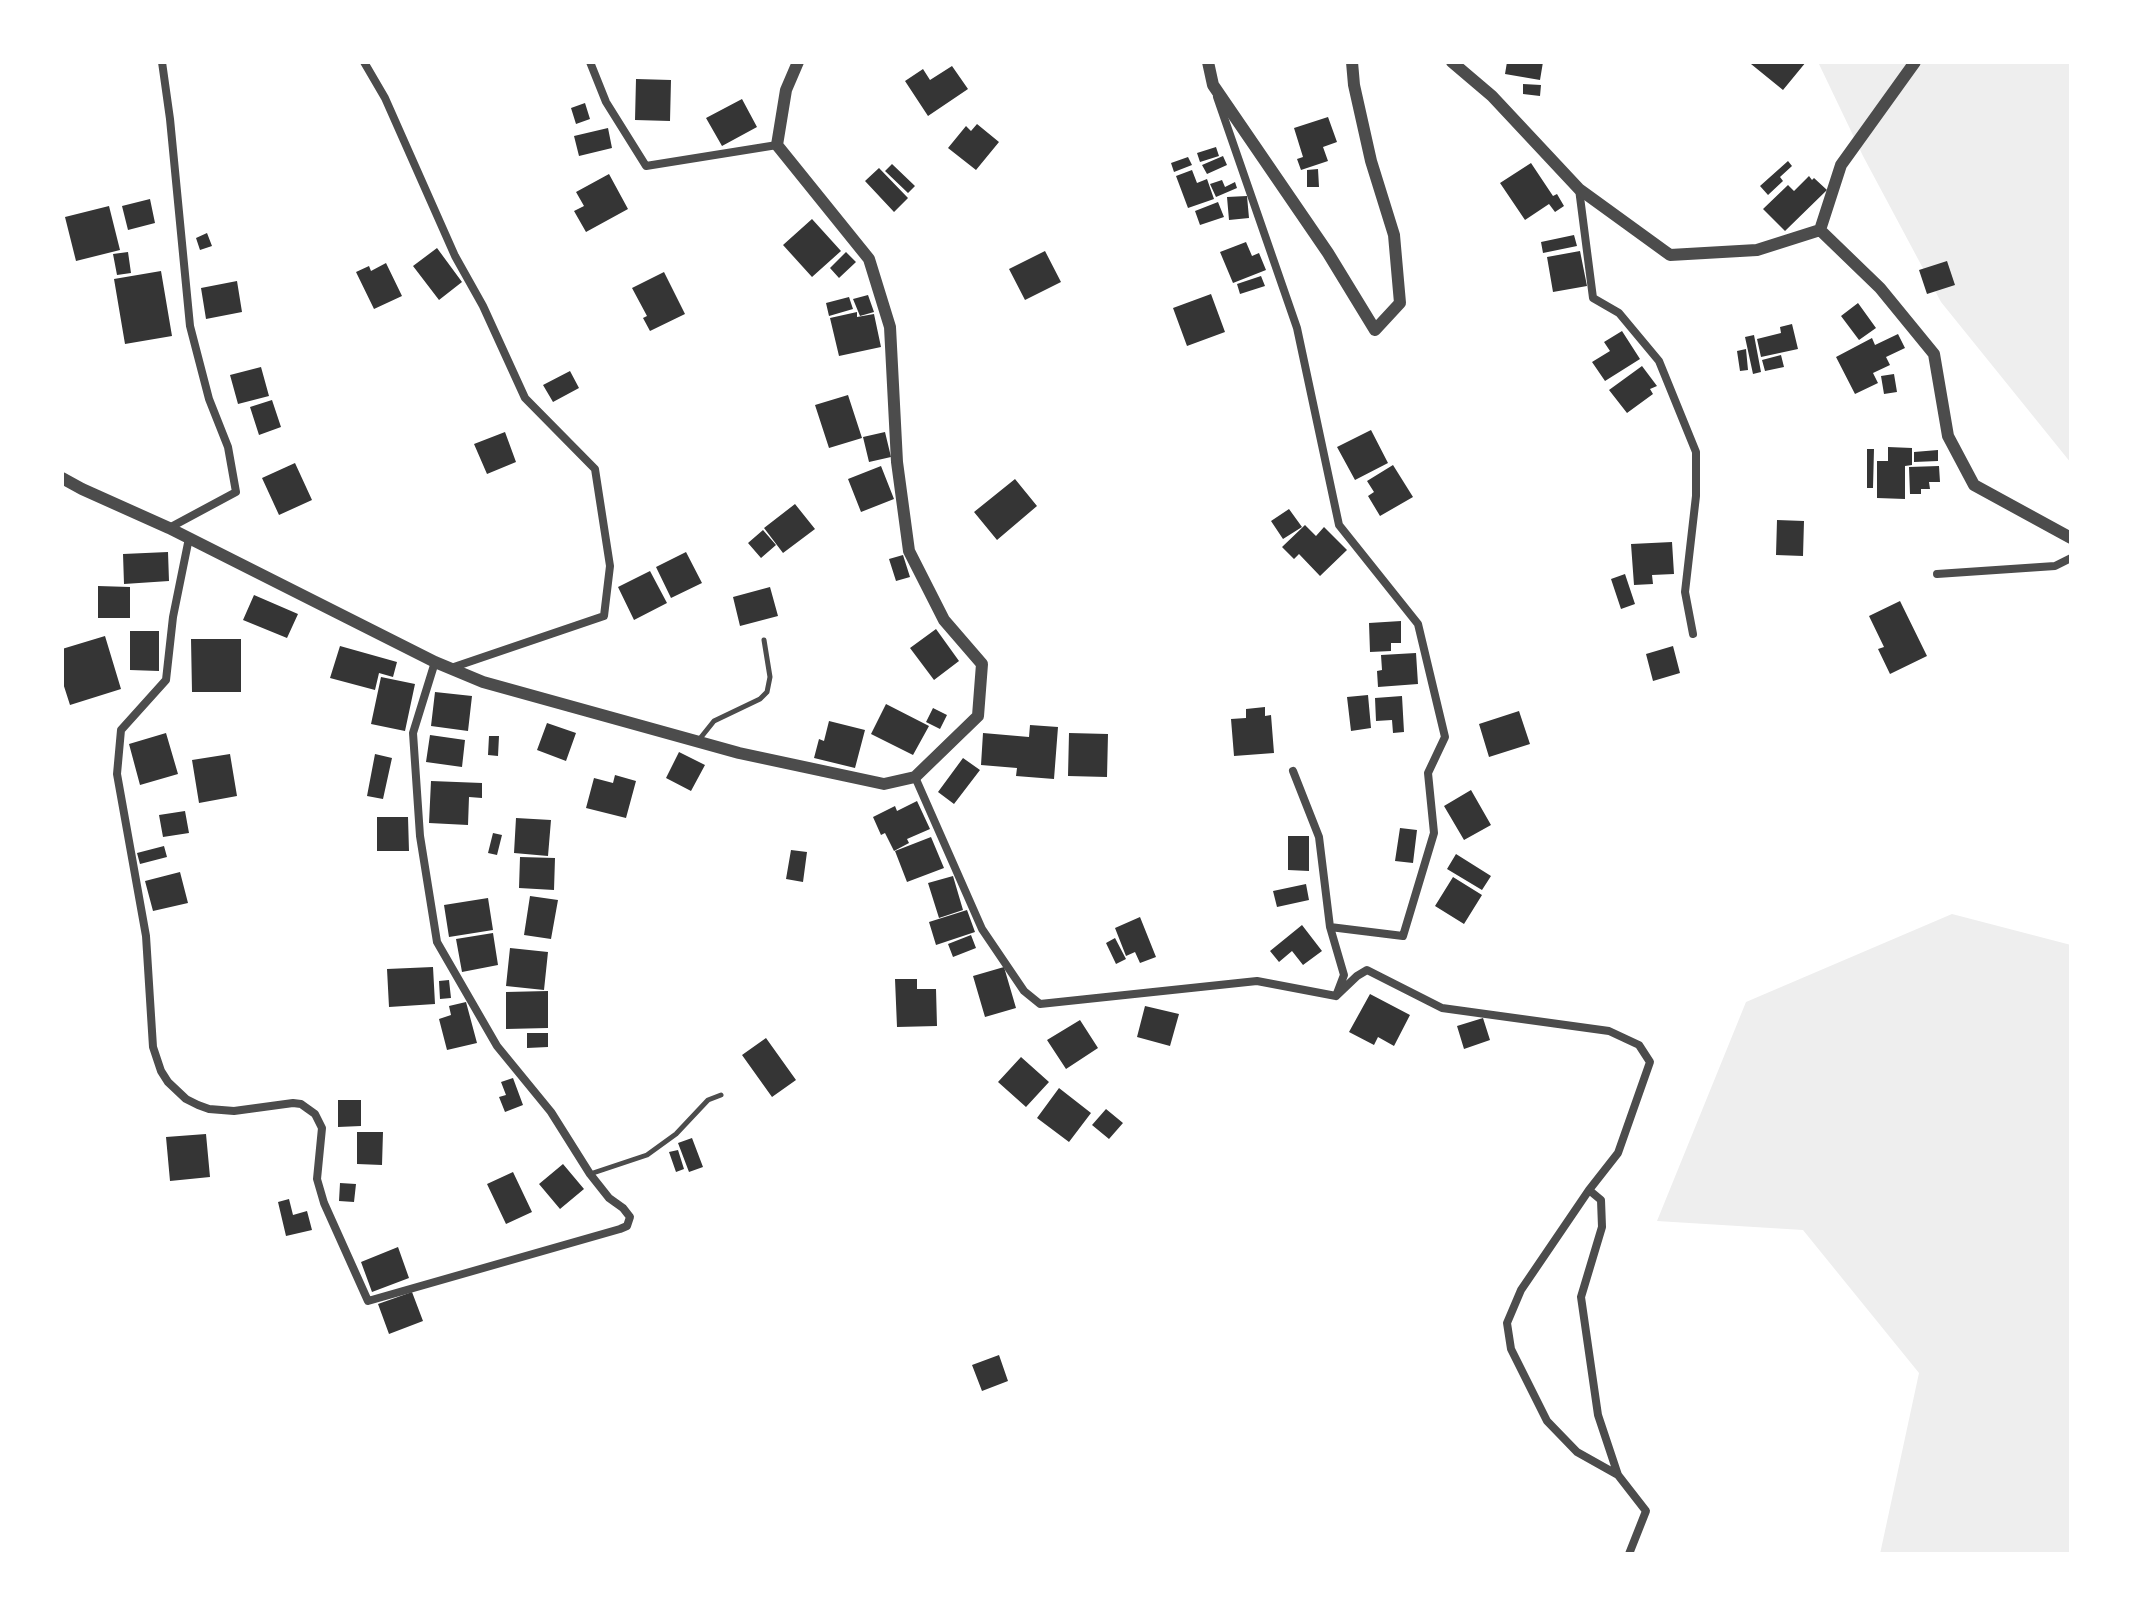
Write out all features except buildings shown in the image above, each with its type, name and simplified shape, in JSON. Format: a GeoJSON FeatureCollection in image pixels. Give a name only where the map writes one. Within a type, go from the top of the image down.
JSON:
{"type":"FeatureCollection","features":[{"type":"Feature","properties":{"kind":"street"},"geometry":{"type":"LineString","coordinates":[[162,62],[190,326],[209,399],[228,447],[236,492],[169,528]]}},
{"type":"Feature","properties":{"kind":"street"},"geometry":{"type":"LineString","coordinates":[[364,62],[385,98],[455,256],[483,306],[525,398],[595,469],[610,566],[604,616],[451,669]]}},
{"type":"Feature","properties":{"kind":"street"},"geometry":{"type":"LineString","coordinates":[[590,62],[606,102],[646,166],[777,145]]}},
{"type":"Feature","properties":{"kind":"street"},"geometry":{"type":"LineString","coordinates":[[62,478],[169,528],[435,662],[483,682],[739,753],[884,784],[915,777],[978,716],[982,664],[944,620],[909,551],[897,462],[890,327],[869,259],[777,145],[786,90],[798,62]]}},
{"type":"Feature","properties":{"kind":"street"},"geometry":{"type":"LineString","coordinates":[[1208,62],[1213,85],[1297,328],[1339,525],[1418,624],[1445,737],[1428,773],[1434,833],[1403,936],[1330,927]]}},
{"type":"Feature","properties":{"kind":"street"},"geometry":{"type":"LineString","coordinates":[[1213,85],[1328,253],[1375,330],[1400,303],[1398,276],[1394,235],[1371,161],[1352,62]]}},
{"type":"Feature","properties":{"kind":"street"},"geometry":{"type":"LineString","coordinates":[[1452,62],[1492,96],[1579,189],[1670,255],[1757,250],[1820,230]]}},
{"type":"Feature","properties":{"kind":"street"},"geometry":{"type":"LineString","coordinates":[[1820,230],[1841,165],[1915,62]]}},
{"type":"Feature","properties":{"kind":"street"},"geometry":{"type":"LineString","coordinates":[[1579,189],[1593,298],[1619,313],[1659,361],[1696,452],[1696,496],[1685,592],[1693,634]]}},
{"type":"Feature","properties":{"kind":"street"},"geometry":{"type":"LineString","coordinates":[[1820,230],[1880,288],[1934,354],[1948,436],[1974,485],[2071,538]]}},
{"type":"Feature","properties":{"kind":"street"},"geometry":{"type":"LineString","coordinates":[[189,538],[173,617],[166,680],[121,730],[117,774],[146,936],[153,1047],[161,1071],[176,1091],[209,1109],[234,1111],[293,1103],[301,1104],[315,1114],[322,1128],[317,1179],[324,1203],[368,1301],[627,1226],[630,1222],[629,1214],[609,1198],[590,1174],[551,1112],[497,1046],[437,942],[420,836],[413,733],[435,662]]}},
{"type":"Feature","properties":{"kind":"street"},"geometry":{"type":"LineString","coordinates":[[1937,574],[2055,566],[2071,558]]}},
{"type":"Feature","properties":{"kind":"street"},"geometry":{"type":"LineString","coordinates":[[1293,771],[1319,837],[1330,927],[1344,975],[1336,996]]}},
{"type":"Feature","properties":{"kind":"street"},"geometry":{"type":"LineString","coordinates":[[915,777],[982,929],[1024,991],[1040,1004],[1257,981],[1336,996]]}},
{"type":"Feature","properties":{"kind":"street"},"geometry":{"type":"LineString","coordinates":[[1336,996],[1367,970],[1442,1008],[1609,1031],[1639,1045],[1650,1062],[1618,1153],[1521,1290],[1507,1323],[1511,1349],[1547,1421],[1577,1452],[1618,1475]]}},
{"type":"Feature","properties":{"kind":"street"},"geometry":{"type":"LineString","coordinates":[[1589,1190],[1601,1200],[1602,1227],[1581,1297],[1598,1415],[1618,1475],[1646,1511],[1629,1554]]}},
{"type":"Feature","properties":{"kind":"lane"},"geometry":{"type":"LineString","coordinates":[[698,742],[714,721],[760,699],[767,692],[770,677],[764,640]]}},
{"type":"Feature","properties":{"kind":"lane"},"geometry":{"type":"LineString","coordinates":[[590,1174],[647,1155],[676,1134],[708,1100],[721,1095]]}},
{"type":"Feature","properties":{"kind":"shaded area"},"geometry":{"type":"Polygon","coordinates":[[[1818,62],[2071,62],[2071,463],[1941,302],[1863,156],[1818,62]]]}},
{"type":"Feature","properties":{"kind":"shaded area"},"geometry":{"type":"Polygon","coordinates":[[[1952,914],[2071,945],[2071,1554],[1880,1554],[1919,1373],[1803,1230],[1657,1221],[1746,1002],[1952,914]]]}}]}
